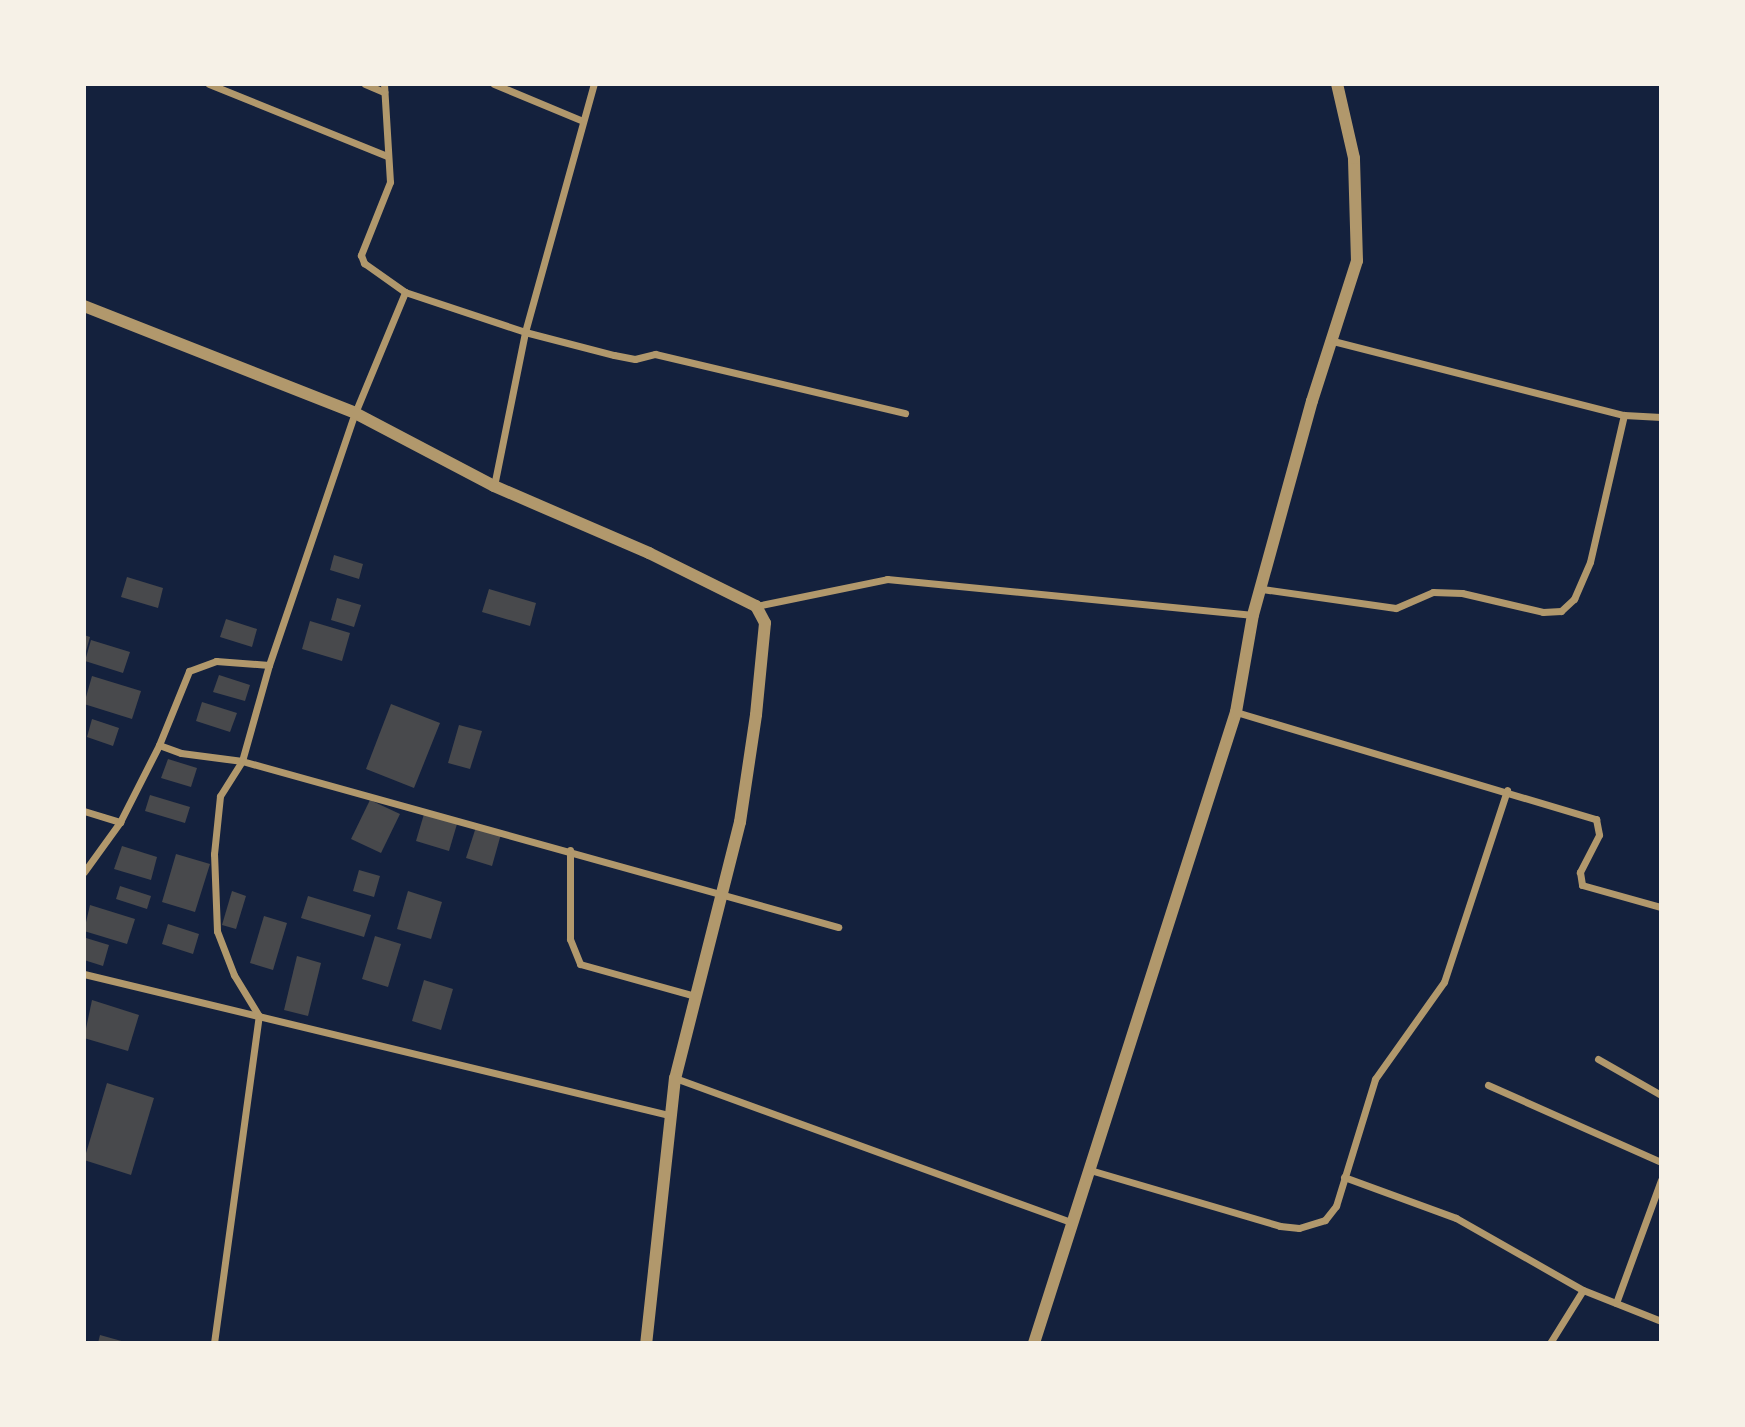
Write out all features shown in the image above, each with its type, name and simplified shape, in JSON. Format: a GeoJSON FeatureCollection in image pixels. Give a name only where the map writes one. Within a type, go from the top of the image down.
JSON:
{"type":"FeatureCollection","features":[{"type":"Feature","properties":{"kind":"street"},"geometry":{"type":"LineString","coordinates":[[209,84],[387,156]]}},
{"type":"Feature","properties":{"kind":"street"},"geometry":{"type":"LineString","coordinates":[[365,84],[384,88],[390,182],[361,255],[364,262],[405,292],[525,332],[635,359],[655,354],[905,413]]}},
{"type":"Feature","properties":{"kind":"street"},"geometry":{"type":"LineString","coordinates":[[494,84],[583,121]]}},
{"type":"Feature","properties":{"kind":"street"},"geometry":{"type":"LineString","coordinates":[[494,486],[525,332],[594,84]]}},
{"type":"Feature","properties":{"kind":"street"},"geometry":{"type":"LineString","coordinates":[[1034,1343],[1236,712],[1253,615],[1312,401],[1357,261],[1359,209],[1354,158],[1337,84]]}},
{"type":"Feature","properties":{"kind":"street"},"geometry":{"type":"LineString","coordinates":[[214,1343],[259,1016],[234,975],[217,930],[214,900],[220,796],[242,761],[269,665],[355,413],[405,292]]}},
{"type":"Feature","properties":{"kind":"street"},"geometry":{"type":"LineString","coordinates":[[84,306],[355,413],[494,486],[649,553],[757,606],[887,579],[1253,615]]}},
{"type":"Feature","properties":{"kind":"street"},"geometry":{"type":"LineString","coordinates":[[1333,341],[1624,415],[1661,418]]}},
{"type":"Feature","properties":{"kind":"street"},"geometry":{"type":"LineString","coordinates":[[1262,589],[1395,608],[1433,592],[1462,593],[1543,612],[1561,611],[1574,599],[1590,562],[1624,415]]}},
{"type":"Feature","properties":{"kind":"street"},"geometry":{"type":"LineString","coordinates":[[646,1343],[674,1078],[740,821],[756,715],[765,623],[757,606]]}},
{"type":"Feature","properties":{"kind":"street"},"geometry":{"type":"LineString","coordinates":[[84,872],[120,822],[159,745],[189,671],[216,661],[269,665]]}},
{"type":"Feature","properties":{"kind":"street"},"geometry":{"type":"LineString","coordinates":[[1236,712],[1507,790],[1596,819],[1599,835],[1580,872],[1582,885],[1661,907]]}},
{"type":"Feature","properties":{"kind":"street"},"geometry":{"type":"LineString","coordinates":[[159,745],[181,753],[242,761],[570,850],[838,927]]}},
{"type":"Feature","properties":{"kind":"street"},"geometry":{"type":"LineString","coordinates":[[1090,1170],[1299,1228],[1325,1220],[1336,1206],[1375,1079],[1444,982],[1507,790]]}},
{"type":"Feature","properties":{"kind":"street"},"geometry":{"type":"LineString","coordinates":[[84,811],[120,822]]}},
{"type":"Feature","properties":{"kind":"street"},"geometry":{"type":"LineString","coordinates":[[570,850],[570,939],[580,964],[695,996]]}},
{"type":"Feature","properties":{"kind":"street"},"geometry":{"type":"LineString","coordinates":[[84,974],[669,1115]]}},
{"type":"Feature","properties":{"kind":"street"},"geometry":{"type":"LineString","coordinates":[[1598,1059],[1661,1096]]}},
{"type":"Feature","properties":{"kind":"street"},"geometry":{"type":"LineString","coordinates":[[674,1078],[1073,1223]]}},
{"type":"Feature","properties":{"kind":"street"},"geometry":{"type":"LineString","coordinates":[[1488,1085],[1661,1162]]}},
{"type":"Feature","properties":{"kind":"street"},"geometry":{"type":"LineString","coordinates":[[1344,1177],[1456,1218],[1583,1290],[1661,1321]]}},
{"type":"Feature","properties":{"kind":"street"},"geometry":{"type":"LineString","coordinates":[[1616,1303],[1661,1180]]}},
{"type":"Feature","properties":{"kind":"street"},"geometry":{"type":"LineString","coordinates":[[1550,1343],[1583,1290]]}},
{"type":"Feature","properties":{"kind":"building"},"geometry":{"type":"Polygon","coordinates":[[[334,555],[363,564],[359,579],[330,570],[334,555]]]}},
{"type":"Feature","properties":{"kind":"building"},"geometry":{"type":"Polygon","coordinates":[[[127,577],[163,588],[158,608],[121,597],[127,577]]]}},
{"type":"Feature","properties":{"kind":"building"},"geometry":{"type":"Polygon","coordinates":[[[489,589],[536,603],[530,626],[482,612],[489,589]]]}},
{"type":"Feature","properties":{"kind":"building"},"geometry":{"type":"Polygon","coordinates":[[[337,598],[361,605],[354,627],[331,620],[337,598]]]}},
{"type":"Feature","properties":{"kind":"building"},"geometry":{"type":"Polygon","coordinates":[[[226,619],[257,629],[252,647],[220,637],[226,619]]]}},
{"type":"Feature","properties":{"kind":"building"},"geometry":{"type":"Polygon","coordinates":[[[310,621],[350,633],[342,661],[302,649],[310,621]]]}},
{"type":"Feature","properties":{"kind":"building"},"geometry":{"type":"Polygon","coordinates":[[[84,635],[90,637],[85,655],[84,655],[84,635]]]}},
{"type":"Feature","properties":{"kind":"building"},"geometry":{"type":"Polygon","coordinates":[[[91,640],[130,652],[123,673],[85,661],[91,640]]]}},
{"type":"Feature","properties":{"kind":"building"},"geometry":{"type":"Polygon","coordinates":[[[219,675],[250,685],[245,701],[213,692],[219,675]]]}},
{"type":"Feature","properties":{"kind":"building"},"geometry":{"type":"Polygon","coordinates":[[[92,676],[141,691],[132,719],[84,704],[92,676]]]}},
{"type":"Feature","properties":{"kind":"building"},"geometry":{"type":"Polygon","coordinates":[[[202,702],[237,713],[230,732],[196,721],[202,702]]]}},
{"type":"Feature","properties":{"kind":"building"},"geometry":{"type":"Polygon","coordinates":[[[391,704],[440,723],[414,788],[366,769],[391,704]]]}},
{"type":"Feature","properties":{"kind":"building"},"geometry":{"type":"Polygon","coordinates":[[[92,719],[119,728],[113,746],[87,737],[92,719]]]}},
{"type":"Feature","properties":{"kind":"building"},"geometry":{"type":"Polygon","coordinates":[[[459,725],[482,731],[470,769],[448,763],[459,725]]]}},
{"type":"Feature","properties":{"kind":"building"},"geometry":{"type":"Polygon","coordinates":[[[168,759],[197,768],[191,787],[161,778],[168,759]]]}},
{"type":"Feature","properties":{"kind":"building"},"geometry":{"type":"Polygon","coordinates":[[[150,795],[190,807],[185,823],[145,811],[150,795]]]}},
{"type":"Feature","properties":{"kind":"building"},"geometry":{"type":"Polygon","coordinates":[[[370,800],[400,814],[381,853],[351,839],[370,800]]]}},
{"type":"Feature","properties":{"kind":"building"},"geometry":{"type":"Polygon","coordinates":[[[424,814],[457,824],[449,851],[416,841],[424,814]]]}},
{"type":"Feature","properties":{"kind":"building"},"geometry":{"type":"Polygon","coordinates":[[[476,827],[501,834],[492,866],[466,858],[476,827]]]}},
{"type":"Feature","properties":{"kind":"building"},"geometry":{"type":"Polygon","coordinates":[[[122,846],[157,857],[151,880],[114,869],[122,846]]]}},
{"type":"Feature","properties":{"kind":"building"},"geometry":{"type":"Polygon","coordinates":[[[176,854],[210,864],[195,912],[162,902],[176,854]]]}},
{"type":"Feature","properties":{"kind":"building"},"geometry":{"type":"Polygon","coordinates":[[[359,870],[380,876],[374,897],[353,891],[359,870]]]}},
{"type":"Feature","properties":{"kind":"building"},"geometry":{"type":"Polygon","coordinates":[[[120,886],[151,896],[147,909],[116,899],[120,886]]]}},
{"type":"Feature","properties":{"kind":"building"},"geometry":{"type":"Polygon","coordinates":[[[232,891],[246,896],[236,929],[222,925],[232,891]]]}},
{"type":"Feature","properties":{"kind":"building"},"geometry":{"type":"Polygon","coordinates":[[[408,891],[442,902],[431,939],[397,929],[408,891]]]}},
{"type":"Feature","properties":{"kind":"building"},"geometry":{"type":"Polygon","coordinates":[[[308,896],[371,915],[364,937],[301,918],[308,896]]]}},
{"type":"Feature","properties":{"kind":"building"},"geometry":{"type":"Polygon","coordinates":[[[90,905],[135,919],[127,944],[84,931],[90,905]]]}},
{"type":"Feature","properties":{"kind":"building"},"geometry":{"type":"Polygon","coordinates":[[[264,916],[287,923],[273,970],[250,963],[264,916]]]}},
{"type":"Feature","properties":{"kind":"building"},"geometry":{"type":"Polygon","coordinates":[[[168,924],[199,934],[193,954],[162,944],[168,924]]]}},
{"type":"Feature","properties":{"kind":"building"},"geometry":{"type":"Polygon","coordinates":[[[375,936],[401,944],[388,987],[362,979],[375,936]]]}},
{"type":"Feature","properties":{"kind":"building"},"geometry":{"type":"Polygon","coordinates":[[[86,938],[109,945],[103,966],[84,960],[86,938]]]}},
{"type":"Feature","properties":{"kind":"building"},"geometry":{"type":"Polygon","coordinates":[[[297,956],[321,963],[308,1016],[284,1010],[297,956]]]}},
{"type":"Feature","properties":{"kind":"building"},"geometry":{"type":"Polygon","coordinates":[[[424,980],[453,989],[441,1030],[412,1021],[424,980]]]}},
{"type":"Feature","properties":{"kind":"building"},"geometry":{"type":"Polygon","coordinates":[[[92,1000],[139,1015],[128,1051],[84,1038],[92,1000]]]}},
{"type":"Feature","properties":{"kind":"building"},"geometry":{"type":"Polygon","coordinates":[[[107,1083],[154,1098],[131,1175],[84,1160],[107,1083]]]}},
{"type":"Feature","properties":{"kind":"building"},"geometry":{"type":"Polygon","coordinates":[[[100,1335],[125,1342],[125,1343],[98,1343],[100,1335]]]}}]}
